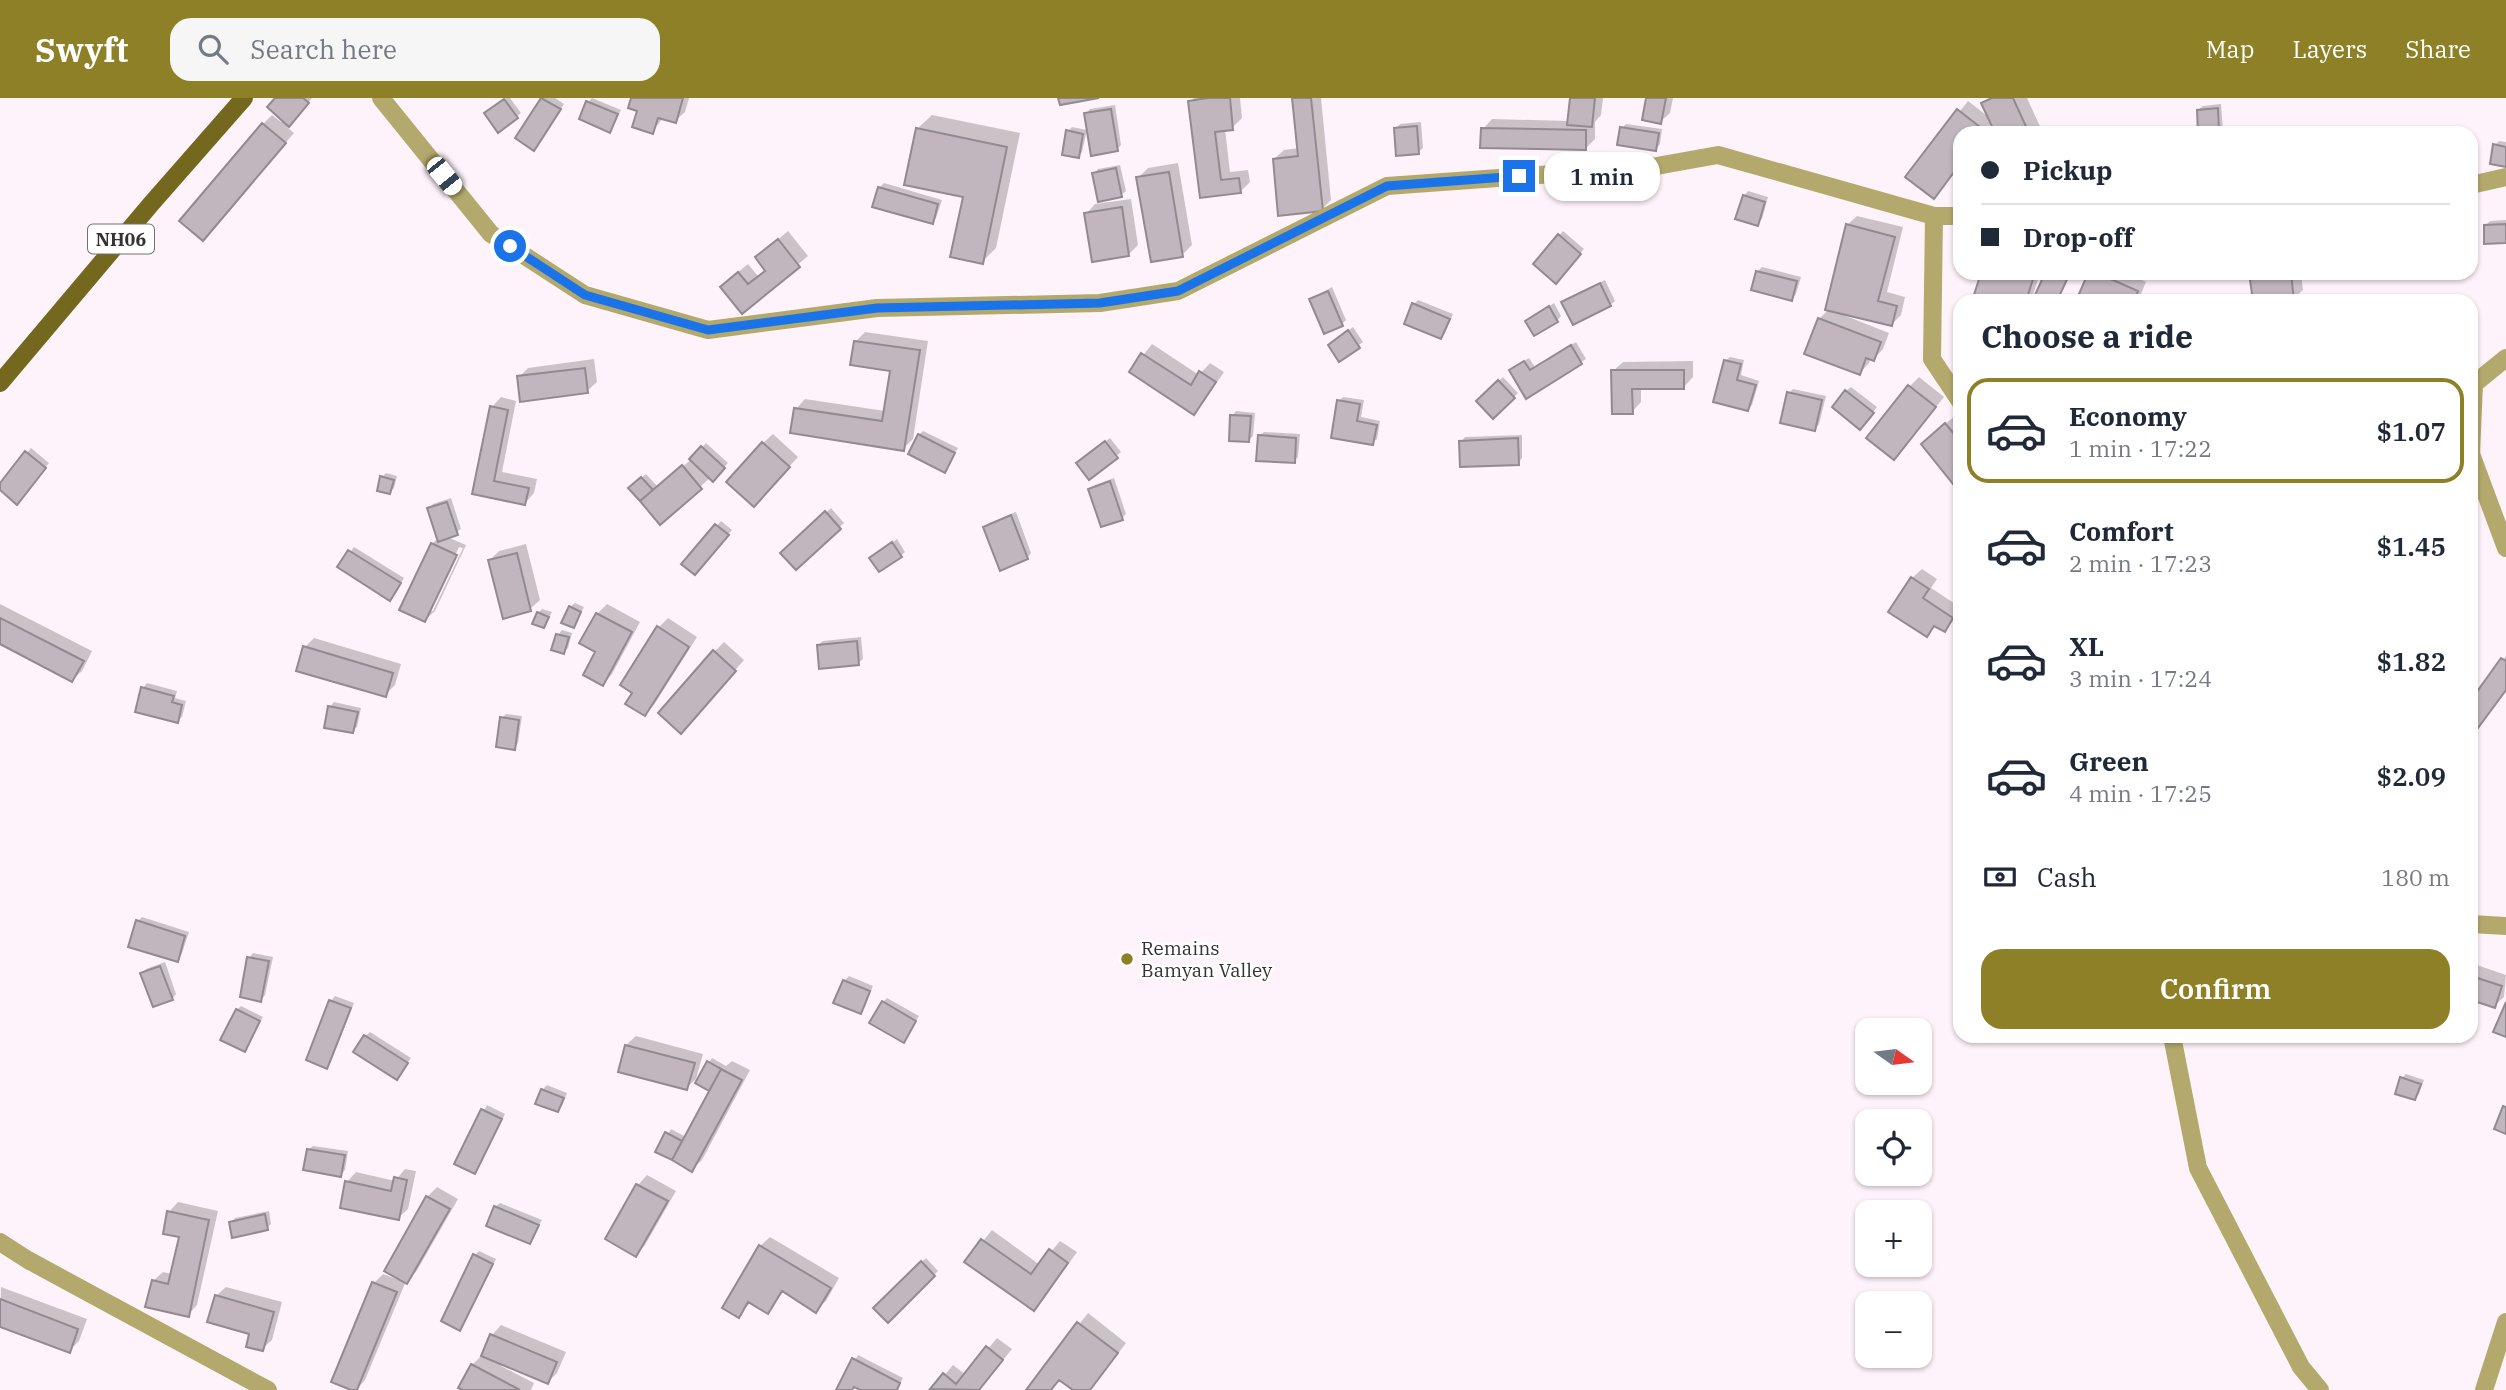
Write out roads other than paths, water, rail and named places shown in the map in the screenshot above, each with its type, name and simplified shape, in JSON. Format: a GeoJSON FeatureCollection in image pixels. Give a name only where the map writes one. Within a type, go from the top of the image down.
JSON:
{"type":"FeatureCollection","features":[{"type":"Feature","properties":{"kind":"main road","name":"NH06"},"geometry":{"type":"LineString","coordinates":[[0,383],[244,98]]}},
{"type":"Feature","properties":{"kind":"street"},"geometry":{"type":"LineString","coordinates":[[381,98],[491,234],[585,295],[708,330],[877,308],[1100,303],[1178,291],[1387,186],[1651,167],[1718,155],[1934,216],[1953,216]]}},
{"type":"Feature","properties":{"kind":"street"},"geometry":{"type":"LineString","coordinates":[[2478,183],[2506,177]]}},
{"type":"Feature","properties":{"kind":"street"},"geometry":{"type":"LineString","coordinates":[[1934,216],[1932,359],[1953,390]]}},
{"type":"Feature","properties":{"kind":"street"},"geometry":{"type":"LineString","coordinates":[[2478,381],[2506,358]]}},
{"type":"Feature","properties":{"kind":"street"},"geometry":{"type":"LineString","coordinates":[[2478,473],[2506,548]]}},
{"type":"Feature","properties":{"kind":"street"},"geometry":{"type":"LineString","coordinates":[[2478,924],[2506,926]]}},
{"type":"Feature","properties":{"kind":"street"},"geometry":{"type":"LineString","coordinates":[[2173,1043],[2199,1168],[2301,1367],[2320,1390]]}},
{"type":"Feature","properties":{"kind":"street"},"geometry":{"type":"LineString","coordinates":[[0,1242],[262,1389]]}},
{"type":"Feature","properties":{"kind":"street"},"geometry":{"type":"LineString","coordinates":[[2484,1390],[2506,1322]]}},
{"type":"Feature","properties":{"kind":"place","name":"Remains Bamyan Valley"},"geometry":{"type":"Point","coordinates":[1127,959]}}]}
